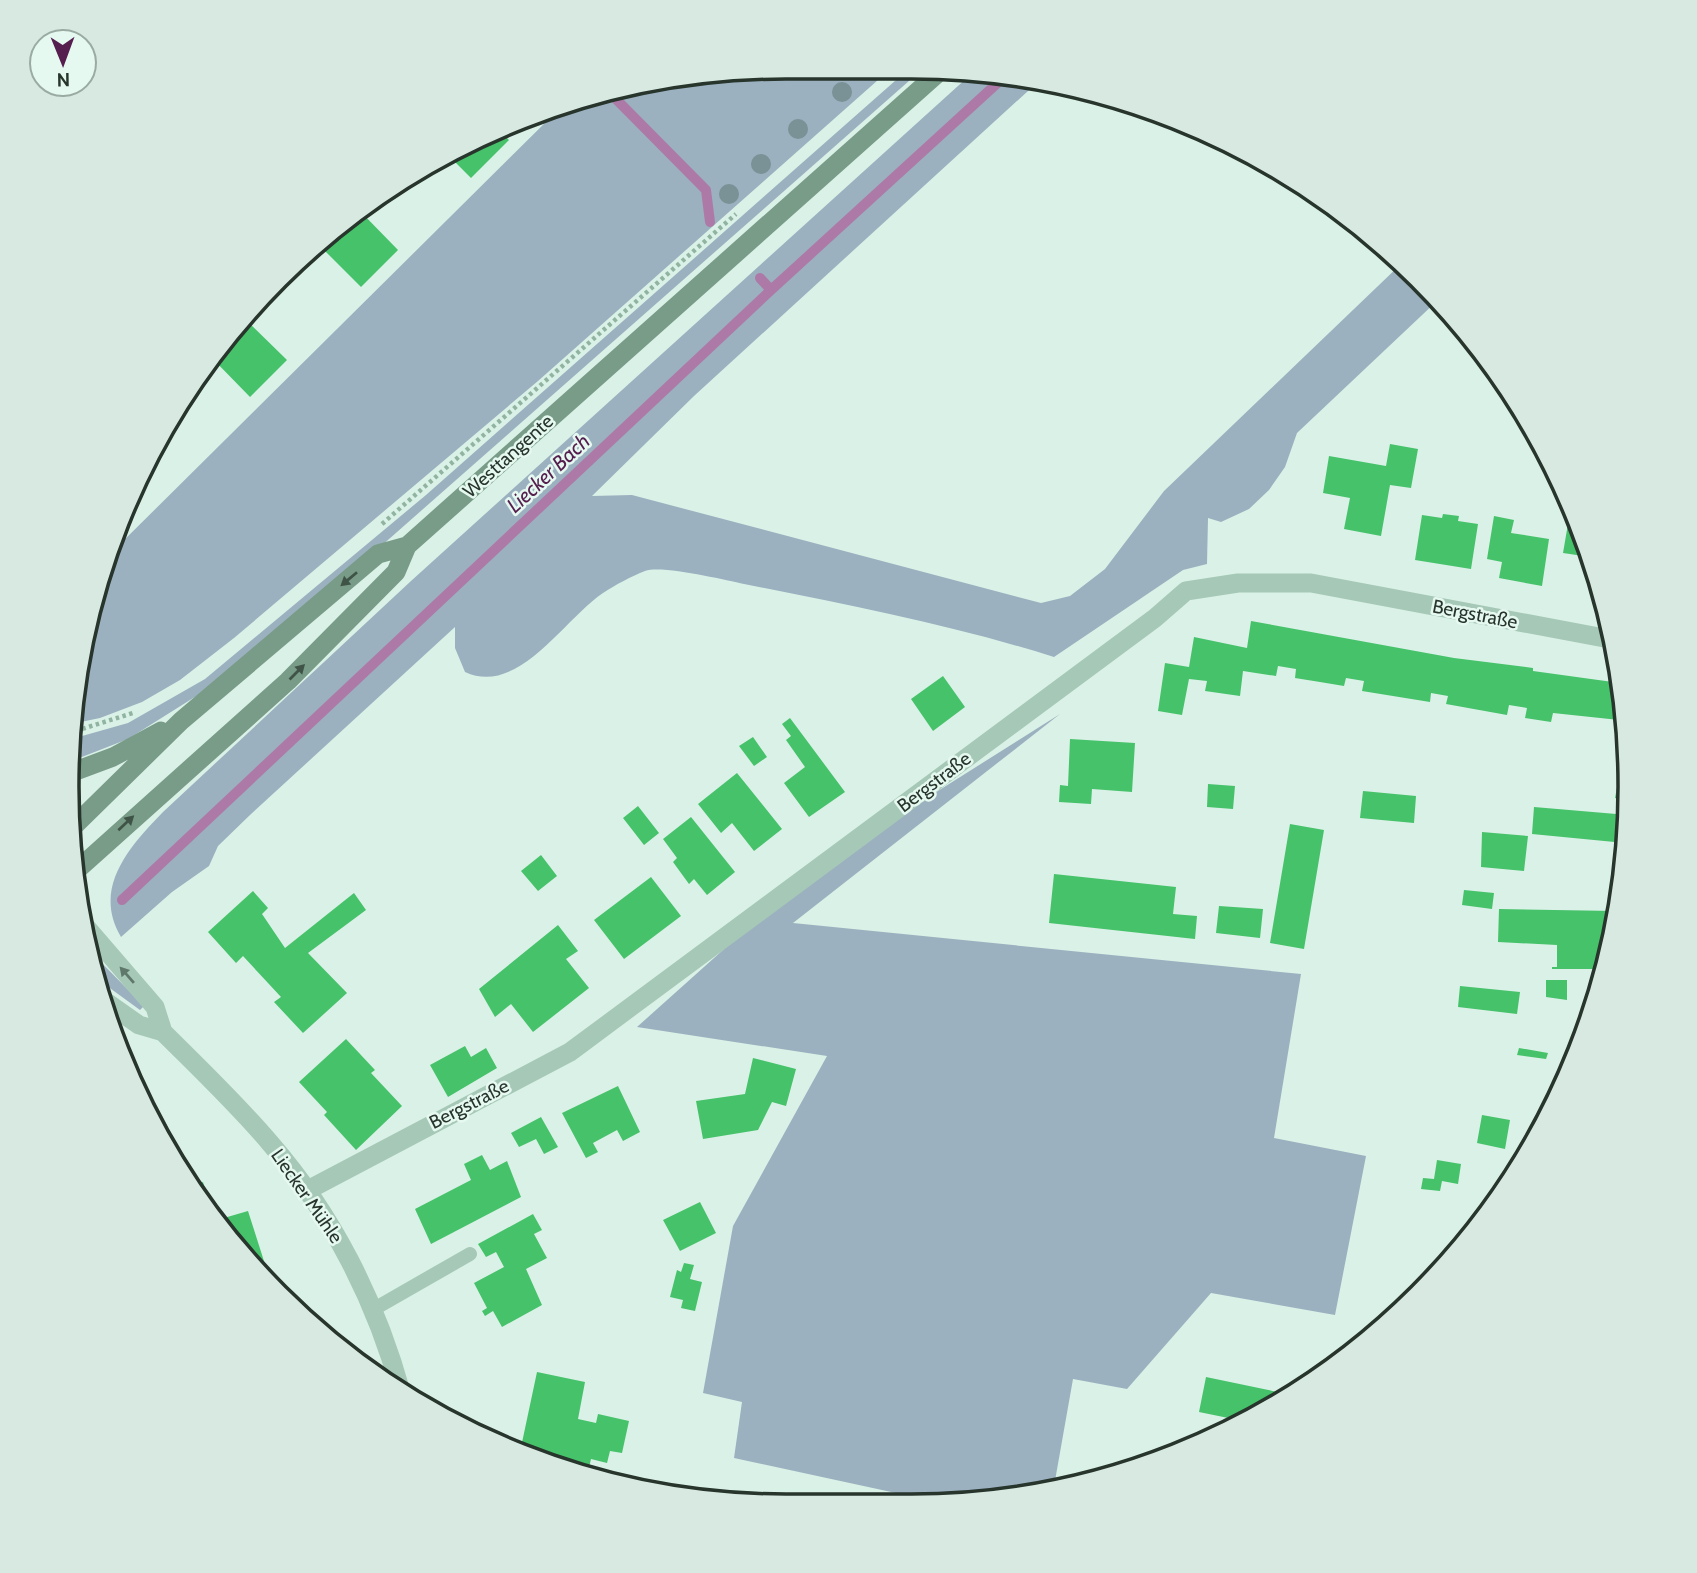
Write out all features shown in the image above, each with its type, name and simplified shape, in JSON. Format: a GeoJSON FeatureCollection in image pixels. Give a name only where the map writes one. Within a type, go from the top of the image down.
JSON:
{"type":"FeatureCollection","features":[{"type":"Feature","properties":{"kind":"main road","name":"Westtangente"},"geometry":{"type":"LineString","coordinates":[[80,820],[181,721],[378,554],[407,546],[931,79]]}},
{"type":"Feature","properties":{"kind":"main road"},"geometry":{"type":"LineString","coordinates":[[83,863],[288,681],[396,572],[407,546]]}},
{"type":"Feature","properties":{"kind":"main road"},"geometry":{"type":"LineString","coordinates":[[79,770],[113,757],[181,721]]}},
{"type":"Feature","properties":{"kind":"street","name":"Bergstraße"},"geometry":{"type":"LineString","coordinates":[[306,1191],[570,1052],[1132,635],[1186,591],[1238,583],[1311,583],[1602,638]]}},
{"type":"Feature","properties":{"kind":"street","name":"Liecker Mühle"},"geometry":{"type":"LineString","coordinates":[[95,937],[155,1007],[163,1032],[271,1144],[306,1191],[346,1253],[374,1309],[396,1377]]}},
{"type":"Feature","properties":{"kind":"street","name":"Liecker Mühle"},"geometry":{"type":"LineString","coordinates":[[114,1007],[139,1025],[163,1032]]}},
{"type":"Feature","properties":{"kind":"lane"},"geometry":{"type":"LineString","coordinates":[[374,1309],[470,1255]]}},
{"type":"Feature","properties":{"kind":"path"},"geometry":{"type":"LineString","coordinates":[[377,528],[740,211]]}},
{"type":"Feature","properties":{"kind":"path"},"geometry":{"type":"LineString","coordinates":[[81,730],[117,720],[140,710]]}},
{"type":"Feature","properties":{"kind":"shaded area"},"geometry":{"type":"Polygon","coordinates":[[[879,79],[538,381],[234,638],[180,680],[142,702],[82,722],[92,648],[123,541],[547,121],[648,92],[694,85],[740,80],[879,79]]]}},
{"type":"Feature","properties":{"kind":"shaded area"},"geometry":{"type":"Polygon","coordinates":[[[897,79],[911,79],[380,547],[198,695],[128,739],[80,758],[80,736],[128,723],[205,679],[426,495],[897,79]]]}},
{"type":"Feature","properties":{"kind":"shaded area"},"geometry":{"type":"Polygon","coordinates":[[[964,81],[1030,89],[694,396],[592,496],[632,495],[1041,603],[1070,596],[1105,569],[1164,491],[1394,270],[1431,307],[1297,433],[1285,467],[1269,490],[1249,509],[1221,522],[1208,518],[1207,564],[1183,570],[1054,657],[900,616],[665,570],[645,571],[608,590],[588,605],[539,652],[522,665],[503,674],[485,677],[465,672],[455,648],[455,627],[218,846],[209,866],[172,892],[121,937],[113,919],[113,885],[118,869],[138,839],[163,812],[411,581],[964,81]]]}},
{"type":"Feature","properties":{"kind":"shaded area"},"geometry":{"type":"Polygon","coordinates":[[[1060,714],[793,923],[1301,974],[1274,1138],[1366,1156],[1335,1315],[1211,1293],[1127,1389],[1073,1379],[1055,1479],[1049,1481],[957,1493],[900,1494],[734,1458],[742,1402],[703,1393],[733,1226],[827,1056],[637,1027],[780,899],[911,808],[1060,714]]]}},
{"type":"Feature","properties":{"kind":"shaded area"},"geometry":{"type":"Polygon","coordinates":[[[101,962],[144,1006],[140,1010],[108,987],[101,962]]]}},
{"type":"Feature","properties":{"kind":"building"},"geometry":{"type":"Polygon","coordinates":[[[506,137],[509,140],[471,178],[455,162],[506,137]]]}},
{"type":"Feature","properties":{"kind":"building"},"geometry":{"type":"Polygon","coordinates":[[[366,217],[398,250],[361,287],[324,250],[366,217]]]}},
{"type":"Feature","properties":{"kind":"building"},"geometry":{"type":"Polygon","coordinates":[[[251,324],[287,360],[250,397],[219,365],[251,324]]]}},
{"type":"Feature","properties":{"kind":"building"},"geometry":{"type":"Polygon","coordinates":[[[1390,444],[1418,449],[1411,488],[1390,485],[1381,536],[1344,529],[1350,498],[1323,493],[1329,456],[1386,466],[1390,444]]]}},
{"type":"Feature","properties":{"kind":"building"},"geometry":{"type":"Polygon","coordinates":[[[1443,514],[1459,516],[1458,521],[1478,524],[1471,569],[1415,560],[1422,515],[1442,518],[1443,514]]]}},
{"type":"Feature","properties":{"kind":"building"},"geometry":{"type":"Polygon","coordinates":[[[1494,516],[1514,520],[1511,533],[1549,539],[1542,586],[1499,578],[1502,562],[1487,559],[1494,516]]]}},
{"type":"Feature","properties":{"kind":"building"},"geometry":{"type":"Polygon","coordinates":[[[1568,525],[1580,555],[1563,553],[1568,525]]]}},
{"type":"Feature","properties":{"kind":"building"},"geometry":{"type":"Polygon","coordinates":[[[1251,621],[1454,658],[1610,682],[1615,720],[1553,713],[1551,722],[1525,718],[1527,708],[1509,705],[1507,715],[1446,704],[1448,696],[1431,693],[1430,702],[1362,691],[1364,681],[1346,678],[1344,686],[1295,678],[1296,669],[1278,666],[1276,676],[1243,671],[1240,696],[1205,691],[1207,681],[1189,679],[1182,715],[1158,711],[1165,663],[1189,667],[1194,637],[1247,648],[1251,621]]]}},
{"type":"Feature","properties":{"kind":"building"},"geometry":{"type":"Polygon","coordinates":[[[943,676],[965,707],[933,731],[911,699],[943,676]]]}},
{"type":"Feature","properties":{"kind":"building"},"geometry":{"type":"Polygon","coordinates":[[[790,718],[845,792],[809,817],[784,783],[805,767],[786,740],[791,736],[782,724],[790,718]]]}},
{"type":"Feature","properties":{"kind":"building"},"geometry":{"type":"Polygon","coordinates":[[[753,737],[767,757],[754,766],[739,746],[753,737]]]}},
{"type":"Feature","properties":{"kind":"building"},"geometry":{"type":"Polygon","coordinates":[[[1070,739],[1135,743],[1132,792],[1092,789],[1091,804],[1059,802],[1060,785],[1068,786],[1070,739]]]}},
{"type":"Feature","properties":{"kind":"building"},"geometry":{"type":"Polygon","coordinates":[[[737,773],[782,829],[754,851],[732,823],[721,833],[698,804],[737,773]]]}},
{"type":"Feature","properties":{"kind":"building"},"geometry":{"type":"Polygon","coordinates":[[[1208,784],[1235,786],[1233,809],[1207,807],[1208,784]]]}},
{"type":"Feature","properties":{"kind":"building"},"geometry":{"type":"Polygon","coordinates":[[[1363,791],[1416,796],[1414,823],[1360,818],[1363,791]]]}},
{"type":"Feature","properties":{"kind":"building"},"geometry":{"type":"Polygon","coordinates":[[[638,806],[659,833],[644,845],[623,818],[638,806]]]}},
{"type":"Feature","properties":{"kind":"building"},"geometry":{"type":"Polygon","coordinates":[[[1534,807],[1617,814],[1616,842],[1532,834],[1534,807]]]}},
{"type":"Feature","properties":{"kind":"building"},"geometry":{"type":"Polygon","coordinates":[[[691,817],[735,872],[707,895],[694,879],[689,884],[673,862],[677,858],[663,839],[691,817]]]}},
{"type":"Feature","properties":{"kind":"building"},"geometry":{"type":"Polygon","coordinates":[[[1290,824],[1324,830],[1304,949],[1270,943],[1290,824]]]}},
{"type":"Feature","properties":{"kind":"building"},"geometry":{"type":"Polygon","coordinates":[[[1482,832],[1528,836],[1524,871],[1481,867],[1482,832]]]}},
{"type":"Feature","properties":{"kind":"building"},"geometry":{"type":"Polygon","coordinates":[[[541,855],[557,876],[538,891],[521,871],[541,855]]]}},
{"type":"Feature","properties":{"kind":"building"},"geometry":{"type":"Polygon","coordinates":[[[1054,874],[1176,887],[1173,914],[1197,916],[1195,939],[1049,923],[1054,874]]]}},
{"type":"Feature","properties":{"kind":"building"},"geometry":{"type":"Polygon","coordinates":[[[651,877],[681,916],[624,959],[594,920],[651,877]]]}},
{"type":"Feature","properties":{"kind":"building"},"geometry":{"type":"Polygon","coordinates":[[[1464,890],[1494,893],[1492,909],[1462,905],[1464,890]]]}},
{"type":"Feature","properties":{"kind":"building"},"geometry":{"type":"Polygon","coordinates":[[[253,891],[268,908],[262,914],[285,948],[354,893],[366,910],[308,953],[347,993],[303,1033],[274,1002],[281,997],[243,956],[236,963],[208,932],[253,891]]]}},
{"type":"Feature","properties":{"kind":"building"},"geometry":{"type":"Polygon","coordinates":[[[1219,906],[1263,909],[1260,938],[1216,933],[1219,906]]]}},
{"type":"Feature","properties":{"kind":"building"},"geometry":{"type":"Polygon","coordinates":[[[1499,909],[1607,911],[1594,969],[1552,969],[1557,967],[1557,945],[1498,942],[1499,909]]]}},
{"type":"Feature","properties":{"kind":"building"},"geometry":{"type":"Polygon","coordinates":[[[558,925],[578,951],[566,959],[589,988],[533,1032],[511,1004],[495,1017],[479,989],[558,925]]]}},
{"type":"Feature","properties":{"kind":"building"},"geometry":{"type":"Polygon","coordinates":[[[1546,980],[1567,980],[1567,1000],[1546,997],[1546,980]]]}},
{"type":"Feature","properties":{"kind":"building"},"geometry":{"type":"Polygon","coordinates":[[[1460,986],[1520,992],[1517,1014],[1458,1007],[1460,986]]]}},
{"type":"Feature","properties":{"kind":"building"},"geometry":{"type":"Polygon","coordinates":[[[346,1039],[375,1070],[371,1073],[402,1106],[356,1150],[324,1115],[327,1112],[299,1082],[346,1039]]]}},
{"type":"Feature","properties":{"kind":"building"},"geometry":{"type":"Polygon","coordinates":[[[465,1046],[471,1057],[486,1048],[497,1068],[448,1097],[430,1065],[465,1046]]]}},
{"type":"Feature","properties":{"kind":"building"},"geometry":{"type":"Polygon","coordinates":[[[1519,1048],[1548,1053],[1546,1059],[1517,1055],[1519,1048]]]}},
{"type":"Feature","properties":{"kind":"building"},"geometry":{"type":"Polygon","coordinates":[[[753,1058],[796,1069],[786,1106],[772,1102],[758,1130],[703,1139],[696,1101],[745,1094],[753,1058]]]}},
{"type":"Feature","properties":{"kind":"building"},"geometry":{"type":"Polygon","coordinates":[[[618,1086],[640,1132],[623,1141],[617,1130],[593,1143],[598,1152],[586,1158],[562,1113],[618,1086]]]}},
{"type":"Feature","properties":{"kind":"building"},"geometry":{"type":"Polygon","coordinates":[[[1482,1115],[1510,1120],[1505,1149],[1477,1143],[1482,1115]]]}},
{"type":"Feature","properties":{"kind":"building"},"geometry":{"type":"Polygon","coordinates":[[[541,1117],[558,1147],[544,1154],[536,1139],[519,1147],[511,1133],[541,1117]]]}},
{"type":"Feature","properties":{"kind":"building"},"geometry":{"type":"Polygon","coordinates":[[[482,1155],[490,1170],[507,1161],[521,1197],[431,1244],[415,1209],[471,1180],[464,1164],[482,1155]]]}},
{"type":"Feature","properties":{"kind":"building"},"geometry":{"type":"Polygon","coordinates":[[[1437,1160],[1461,1164],[1458,1184],[1442,1181],[1440,1191],[1421,1189],[1423,1178],[1434,1179],[1437,1160]]]}},
{"type":"Feature","properties":{"kind":"building"},"geometry":{"type":"Polygon","coordinates":[[[700,1202],[716,1233],[680,1251],[663,1220],[700,1202]]]}},
{"type":"Feature","properties":{"kind":"building"},"geometry":{"type":"Polygon","coordinates":[[[248,1211],[265,1265],[254,1253],[225,1218],[248,1211]]]}},
{"type":"Feature","properties":{"kind":"building"},"geometry":{"type":"Polygon","coordinates":[[[533,1214],[542,1230],[534,1234],[547,1258],[526,1269],[542,1305],[502,1327],[493,1311],[485,1316],[482,1311],[487,1308],[474,1283],[504,1267],[496,1252],[486,1257],[478,1244],[533,1214]]]}},
{"type":"Feature","properties":{"kind":"building"},"geometry":{"type":"Polygon","coordinates":[[[684,1263],[694,1265],[690,1279],[702,1282],[695,1311],[681,1308],[683,1300],[670,1297],[677,1270],[681,1272],[684,1263]]]}},
{"type":"Feature","properties":{"kind":"building"},"geometry":{"type":"Polygon","coordinates":[[[537,1372],[585,1382],[578,1419],[596,1423],[598,1414],[629,1421],[622,1453],[610,1451],[607,1463],[591,1459],[589,1466],[522,1442],[537,1372]]]}},
{"type":"Feature","properties":{"kind":"building"},"geometry":{"type":"Polygon","coordinates":[[[1206,1377],[1276,1392],[1229,1418],[1199,1412],[1206,1377]]]}},
{"type":"Feature","properties":{"kind":"waterway","name":"Liecker Bach"},"geometry":{"type":"LineString","coordinates":[[122,900],[771,290],[996,84]]}},
{"type":"Feature","properties":{"kind":"waterway"},"geometry":{"type":"LineString","coordinates":[[617,100],[706,190],[710,222]]}},
{"type":"Feature","properties":{"kind":"waterway"},"geometry":{"type":"LineString","coordinates":[[760,278],[771,290]]}}]}
